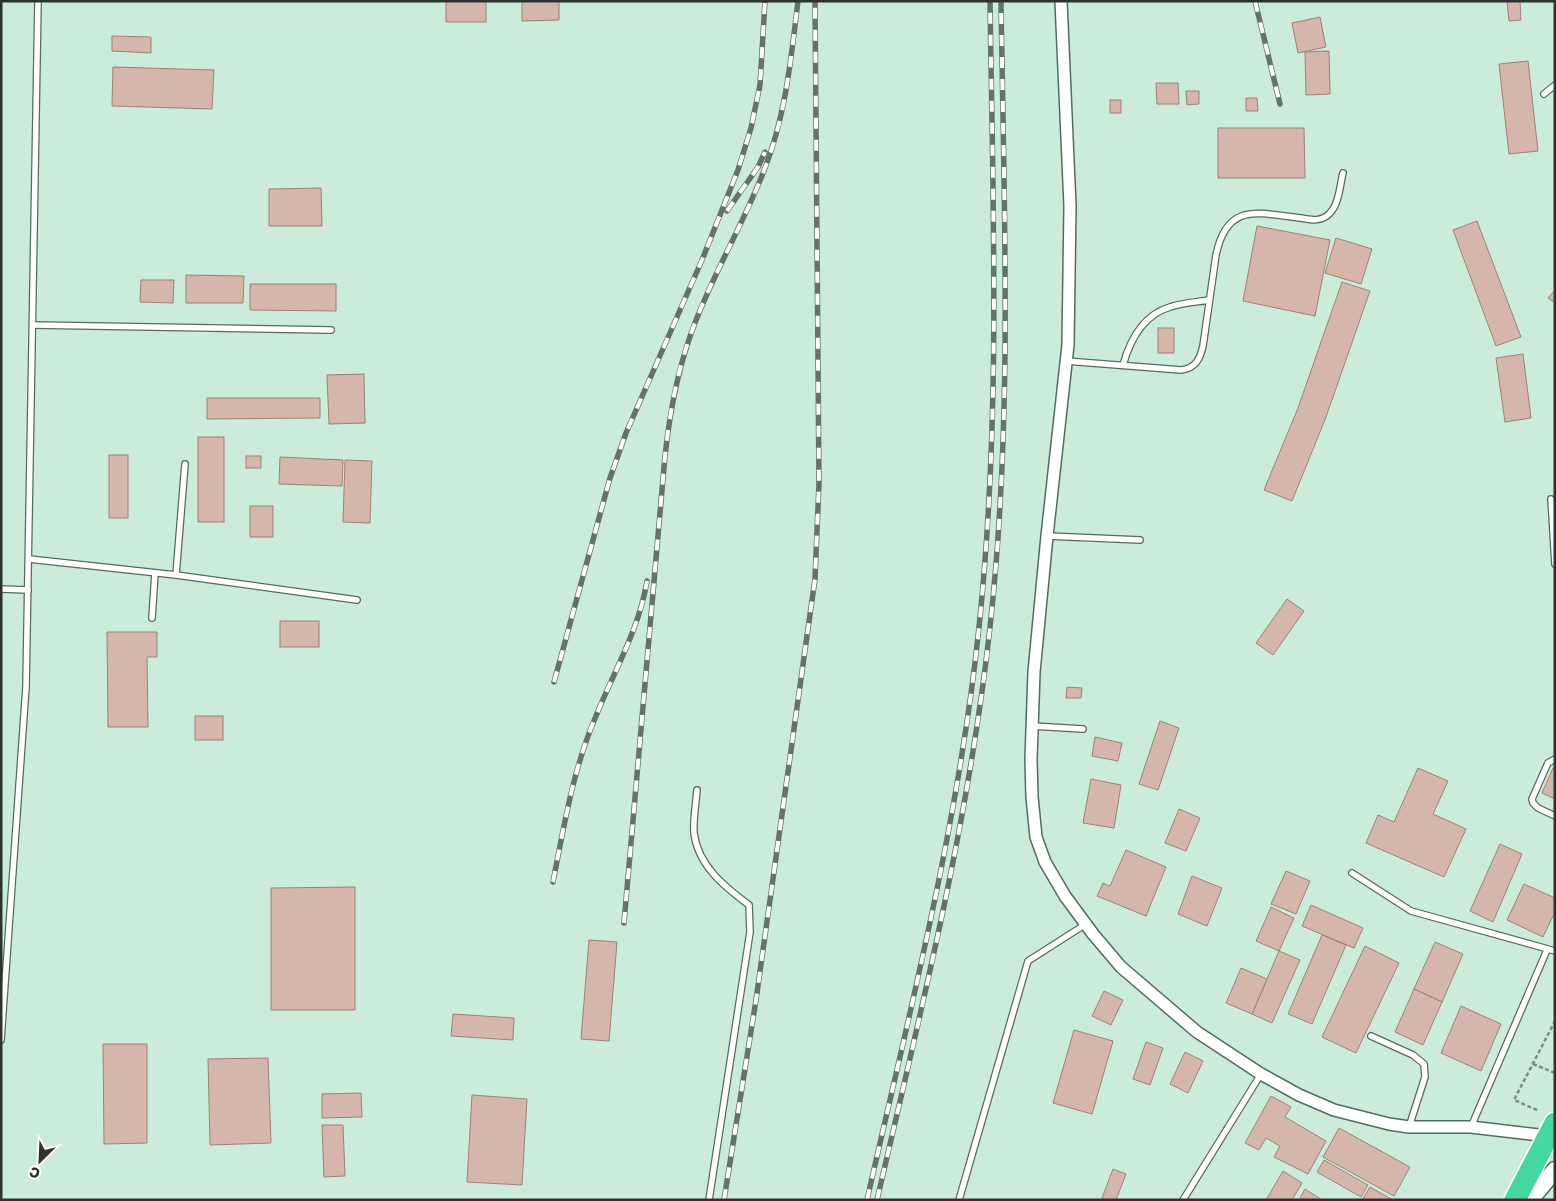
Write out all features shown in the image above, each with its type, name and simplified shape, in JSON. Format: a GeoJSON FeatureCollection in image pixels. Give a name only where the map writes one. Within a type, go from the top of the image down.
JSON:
{"type":"FeatureCollection","features":[{"type":"Feature","properties":{"kind":"highway"},"geometry":{"type":"LineString","coordinates":[[1514,1200],[1551,1130]]}},
{"type":"Feature","properties":{"kind":"main road"},"geometry":{"type":"LineString","coordinates":[[1530,1200],[1555,1170]]}},
{"type":"Feature","properties":{"kind":"street"},"geometry":{"type":"LineString","coordinates":[[1061,1],[1070,206],[1068,345],[1034,672],[1032,726],[1032,797],[1036,837],[1045,862],[1065,896],[1120,967],[1197,1032],[1261,1074],[1299,1095],[1334,1110],[1409,1127],[1551,1130]]}},
{"type":"Feature","properties":{"kind":"lane"},"geometry":{"type":"LineString","coordinates":[[1,1040],[26,687],[38,1]]}},
{"type":"Feature","properties":{"kind":"lane"},"geometry":{"type":"LineString","coordinates":[[1544,94],[1555,85]]}},
{"type":"Feature","properties":{"kind":"lane"},"geometry":{"type":"LineString","coordinates":[[1066,360],[1181,370],[1192,367],[1197,363],[1202,352],[1219,241],[1225,228],[1234,218],[1247,214],[1268,214],[1314,220],[1324,218],[1335,207],[1342,173]]}},
{"type":"Feature","properties":{"kind":"lane"},"geometry":{"type":"LineString","coordinates":[[1123,365],[1128,346],[1134,335],[1155,314],[1170,306],[1209,300]]}},
{"type":"Feature","properties":{"kind":"lane"},"geometry":{"type":"LineString","coordinates":[[32,325],[331,330]]}},
{"type":"Feature","properties":{"kind":"lane"},"geometry":{"type":"LineString","coordinates":[[176,575],[185,464]]}},
{"type":"Feature","properties":{"kind":"lane"},"geometry":{"type":"LineString","coordinates":[[1551,499],[1555,564]]}},
{"type":"Feature","properties":{"kind":"lane"},"geometry":{"type":"LineString","coordinates":[[1047,536],[1140,540]]}},
{"type":"Feature","properties":{"kind":"lane"},"geometry":{"type":"LineString","coordinates":[[28,559],[176,575],[357,600]]}},
{"type":"Feature","properties":{"kind":"lane"},"geometry":{"type":"LineString","coordinates":[[152,618],[155,573]]}},
{"type":"Feature","properties":{"kind":"lane"},"geometry":{"type":"LineString","coordinates":[[1,589],[28,590]]}},
{"type":"Feature","properties":{"kind":"lane"},"geometry":{"type":"LineString","coordinates":[[1032,726],[1083,729]]}},
{"type":"Feature","properties":{"kind":"lane"},"geometry":{"type":"LineString","coordinates":[[1555,759],[1548,763],[1532,799],[1535,806],[1555,816]]}},
{"type":"Feature","properties":{"kind":"lane"},"geometry":{"type":"LineString","coordinates":[[697,790],[694,833],[704,863],[728,889],[750,905],[750,932],[709,1200]]}},
{"type":"Feature","properties":{"kind":"lane"},"geometry":{"type":"LineString","coordinates":[[1352,873],[1411,911],[1555,951]]}},
{"type":"Feature","properties":{"kind":"lane"},"geometry":{"type":"LineString","coordinates":[[959,1200],[1028,961],[1086,924]]}},
{"type":"Feature","properties":{"kind":"lane"},"geometry":{"type":"LineString","coordinates":[[1471,1128],[1547,950]]}},
{"type":"Feature","properties":{"kind":"lane"},"geometry":{"type":"LineString","coordinates":[[1371,1036],[1413,1056],[1424,1064],[1425,1077],[1409,1127]]}},
{"type":"Feature","properties":{"kind":"lane"},"geometry":{"type":"LineString","coordinates":[[1183,1200],[1261,1074]]}},
{"type":"Feature","properties":{"kind":"path"},"geometry":{"type":"LineString","coordinates":[[1536,1110],[1514,1100],[1555,1021]]}},
{"type":"Feature","properties":{"kind":"path"},"geometry":{"type":"LineString","coordinates":[[1532,1064],[1555,1073]]}},
{"type":"Feature","properties":{"kind":"building"},"geometry":{"type":"Polygon","coordinates":[[[446,1],[486,1],[486,22],[446,22],[446,1]]]}},
{"type":"Feature","properties":{"kind":"building"},"geometry":{"type":"Polygon","coordinates":[[[522,1],[559,1],[559,20],[522,21],[522,1]]]}},
{"type":"Feature","properties":{"kind":"building"},"geometry":{"type":"Polygon","coordinates":[[[1507,1],[1520,1],[1521,20],[1509,21],[1507,1]]]}},
{"type":"Feature","properties":{"kind":"building"},"geometry":{"type":"Polygon","coordinates":[[[1320,17],[1326,47],[1298,53],[1292,23],[1320,17]]]}},
{"type":"Feature","properties":{"kind":"building"},"geometry":{"type":"Polygon","coordinates":[[[112,36],[151,37],[151,53],[112,51],[112,36]]]}},
{"type":"Feature","properties":{"kind":"building"},"geometry":{"type":"Polygon","coordinates":[[[1329,51],[1330,94],[1306,95],[1305,52],[1329,51]]]}},
{"type":"Feature","properties":{"kind":"building"},"geometry":{"type":"Polygon","coordinates":[[[1528,61],[1538,151],[1509,154],[1499,64],[1528,61]]]}},
{"type":"Feature","properties":{"kind":"building"},"geometry":{"type":"Polygon","coordinates":[[[113,67],[214,70],[212,109],[112,106],[113,67]]]}},
{"type":"Feature","properties":{"kind":"building"},"geometry":{"type":"Polygon","coordinates":[[[1156,83],[1178,83],[1179,104],[1157,104],[1156,83]]]}},
{"type":"Feature","properties":{"kind":"building"},"geometry":{"type":"Polygon","coordinates":[[[1186,91],[1199,91],[1199,104],[1187,105],[1186,91]]]}},
{"type":"Feature","properties":{"kind":"building"},"geometry":{"type":"Polygon","coordinates":[[[1246,98],[1257,98],[1258,111],[1246,111],[1246,98]]]}},
{"type":"Feature","properties":{"kind":"building"},"geometry":{"type":"Polygon","coordinates":[[[1110,100],[1121,100],[1121,113],[1110,113],[1110,100]]]}},
{"type":"Feature","properties":{"kind":"building"},"geometry":{"type":"Polygon","coordinates":[[[1218,128],[1304,128],[1305,178],[1218,178],[1218,128]]]}},
{"type":"Feature","properties":{"kind":"building"},"geometry":{"type":"Polygon","coordinates":[[[321,188],[322,226],[269,226],[269,189],[321,188]]]}},
{"type":"Feature","properties":{"kind":"building"},"geometry":{"type":"Polygon","coordinates":[[[1477,221],[1521,337],[1496,346],[1453,230],[1477,221]]]}},
{"type":"Feature","properties":{"kind":"building"},"geometry":{"type":"Polygon","coordinates":[[[1257,226],[1330,240],[1315,316],[1243,301],[1257,226]]]}},
{"type":"Feature","properties":{"kind":"building"},"geometry":{"type":"Polygon","coordinates":[[[1336,238],[1372,249],[1361,284],[1325,273],[1336,238]]]}},
{"type":"Feature","properties":{"kind":"building"},"geometry":{"type":"Polygon","coordinates":[[[186,275],[244,276],[243,303],[186,303],[186,275]]]}},
{"type":"Feature","properties":{"kind":"building"},"geometry":{"type":"Polygon","coordinates":[[[141,280],[174,280],[173,303],[140,302],[141,280]]]}},
{"type":"Feature","properties":{"kind":"building"},"geometry":{"type":"Polygon","coordinates":[[[1342,282],[1370,291],[1326,417],[1292,501],[1264,490],[1298,408],[1342,282]]]}},
{"type":"Feature","properties":{"kind":"building"},"geometry":{"type":"Polygon","coordinates":[[[250,284],[336,284],[336,311],[250,310],[250,284]]]}},
{"type":"Feature","properties":{"kind":"building"},"geometry":{"type":"Polygon","coordinates":[[[1555,290],[1555,303],[1548,298],[1555,290]]]}},
{"type":"Feature","properties":{"kind":"building"},"geometry":{"type":"Polygon","coordinates":[[[1158,328],[1174,328],[1174,353],[1158,353],[1158,328]]]}},
{"type":"Feature","properties":{"kind":"building"},"geometry":{"type":"Polygon","coordinates":[[[1523,354],[1531,418],[1505,422],[1496,358],[1523,354]]]}},
{"type":"Feature","properties":{"kind":"building"},"geometry":{"type":"Polygon","coordinates":[[[364,374],[365,423],[329,424],[327,375],[364,374]]]}},
{"type":"Feature","properties":{"kind":"building"},"geometry":{"type":"Polygon","coordinates":[[[207,398],[320,398],[320,418],[207,419],[207,398]]]}},
{"type":"Feature","properties":{"kind":"building"},"geometry":{"type":"Polygon","coordinates":[[[198,437],[224,437],[224,522],[198,522],[198,437]]]}},
{"type":"Feature","properties":{"kind":"building"},"geometry":{"type":"Polygon","coordinates":[[[109,455],[128,455],[128,518],[109,518],[109,455]]]}},
{"type":"Feature","properties":{"kind":"building"},"geometry":{"type":"Polygon","coordinates":[[[246,456],[261,456],[261,468],[246,468],[246,456]]]}},
{"type":"Feature","properties":{"kind":"building"},"geometry":{"type":"Polygon","coordinates":[[[280,457],[343,460],[342,486],[279,484],[280,457]]]}},
{"type":"Feature","properties":{"kind":"building"},"geometry":{"type":"Polygon","coordinates":[[[345,460],[372,461],[370,523],[343,522],[345,460]]]}},
{"type":"Feature","properties":{"kind":"building"},"geometry":{"type":"Polygon","coordinates":[[[250,506],[273,506],[273,537],[250,537],[250,506]]]}},
{"type":"Feature","properties":{"kind":"building"},"geometry":{"type":"Polygon","coordinates":[[[1287,599],[1304,611],[1273,655],[1256,643],[1287,599]]]}},
{"type":"Feature","properties":{"kind":"building"},"geometry":{"type":"Polygon","coordinates":[[[280,621],[319,621],[319,647],[280,647],[280,621]]]}},
{"type":"Feature","properties":{"kind":"building"},"geometry":{"type":"Polygon","coordinates":[[[107,632],[157,632],[157,657],[147,657],[148,727],[108,727],[107,632]]]}},
{"type":"Feature","properties":{"kind":"building"},"geometry":{"type":"Polygon","coordinates":[[[1067,687],[1082,688],[1081,698],[1066,698],[1067,687]]]}},
{"type":"Feature","properties":{"kind":"building"},"geometry":{"type":"Polygon","coordinates":[[[195,716],[223,716],[223,740],[195,740],[195,716]]]}},
{"type":"Feature","properties":{"kind":"building"},"geometry":{"type":"Polygon","coordinates":[[[1160,721],[1179,728],[1158,790],[1139,784],[1160,721]]]}},
{"type":"Feature","properties":{"kind":"building"},"geometry":{"type":"Polygon","coordinates":[[[1095,737],[1122,743],[1118,761],[1092,756],[1095,737]]]}},
{"type":"Feature","properties":{"kind":"building"},"geometry":{"type":"Polygon","coordinates":[[[1418,768],[1448,781],[1433,814],[1466,829],[1444,877],[1366,843],[1378,815],[1394,822],[1418,768]]]}},
{"type":"Feature","properties":{"kind":"building"},"geometry":{"type":"Polygon","coordinates":[[[1553,768],[1555,769],[1555,799],[1542,793],[1553,768]]]}},
{"type":"Feature","properties":{"kind":"building"},"geometry":{"type":"Polygon","coordinates":[[[1091,779],[1121,785],[1114,828],[1083,823],[1091,779]]]}},
{"type":"Feature","properties":{"kind":"building"},"geometry":{"type":"Polygon","coordinates":[[[1179,809],[1200,818],[1186,851],[1165,843],[1179,809]]]}},
{"type":"Feature","properties":{"kind":"building"},"geometry":{"type":"Polygon","coordinates":[[[1500,844],[1522,854],[1493,922],[1470,911],[1500,844]]]}},
{"type":"Feature","properties":{"kind":"building"},"geometry":{"type":"Polygon","coordinates":[[[1126,850],[1166,867],[1146,916],[1097,896],[1103,883],[1110,886],[1126,850]]]}},
{"type":"Feature","properties":{"kind":"building"},"geometry":{"type":"Polygon","coordinates":[[[1286,871],[1310,881],[1296,914],[1271,904],[1286,871]]]}},
{"type":"Feature","properties":{"kind":"building"},"geometry":{"type":"Polygon","coordinates":[[[1192,876],[1222,888],[1207,926],[1178,914],[1192,876]]]}},
{"type":"Feature","properties":{"kind":"building"},"geometry":{"type":"Polygon","coordinates":[[[1524,884],[1555,898],[1555,912],[1543,937],[1507,920],[1524,884]]]}},
{"type":"Feature","properties":{"kind":"building"},"geometry":{"type":"Polygon","coordinates":[[[355,887],[355,1010],[271,1010],[271,888],[355,887]]]}},
{"type":"Feature","properties":{"kind":"building"},"geometry":{"type":"Polygon","coordinates":[[[1311,905],[1363,928],[1354,948],[1302,926],[1311,905]]]}},
{"type":"Feature","properties":{"kind":"building"},"geometry":{"type":"Polygon","coordinates":[[[1271,907],[1294,918],[1279,951],[1256,941],[1271,907]]]}},
{"type":"Feature","properties":{"kind":"building"},"geometry":{"type":"Polygon","coordinates":[[[1322,935],[1346,945],[1312,1024],[1288,1014],[1322,935]]]}},
{"type":"Feature","properties":{"kind":"building"},"geometry":{"type":"Polygon","coordinates":[[[589,940],[617,942],[609,1041],[581,1039],[589,940]]]}},
{"type":"Feature","properties":{"kind":"building"},"geometry":{"type":"Polygon","coordinates":[[[1435,942],[1463,954],[1442,1002],[1414,989],[1435,942]]]}},
{"type":"Feature","properties":{"kind":"building"},"geometry":{"type":"Polygon","coordinates":[[[1365,946],[1399,963],[1356,1053],[1322,1037],[1365,946]]]}},
{"type":"Feature","properties":{"kind":"building"},"geometry":{"type":"Polygon","coordinates":[[[1279,951],[1300,960],[1272,1023],[1252,1014],[1279,951]]]}},
{"type":"Feature","properties":{"kind":"building"},"geometry":{"type":"Polygon","coordinates":[[[1241,968],[1267,979],[1252,1014],[1226,1003],[1241,968]]]}},
{"type":"Feature","properties":{"kind":"building"},"geometry":{"type":"Polygon","coordinates":[[[1414,989],[1442,1002],[1423,1045],[1395,1032],[1414,989]]]}},
{"type":"Feature","properties":{"kind":"building"},"geometry":{"type":"Polygon","coordinates":[[[1104,991],[1123,1000],[1111,1025],[1092,1016],[1104,991]]]}},
{"type":"Feature","properties":{"kind":"building"},"geometry":{"type":"Polygon","coordinates":[[[1461,1006],[1501,1024],[1481,1071],[1441,1053],[1461,1006]]]}},
{"type":"Feature","properties":{"kind":"building"},"geometry":{"type":"Polygon","coordinates":[[[453,1014],[514,1018],[513,1040],[451,1036],[453,1014]]]}},
{"type":"Feature","properties":{"kind":"building"},"geometry":{"type":"Polygon","coordinates":[[[1074,1030],[1113,1041],[1092,1114],[1053,1103],[1074,1030]]]}},
{"type":"Feature","properties":{"kind":"building"},"geometry":{"type":"Polygon","coordinates":[[[1146,1042],[1163,1048],[1150,1085],[1133,1079],[1146,1042]]]}},
{"type":"Feature","properties":{"kind":"building"},"geometry":{"type":"Polygon","coordinates":[[[103,1044],[147,1044],[147,1143],[104,1144],[103,1044]]]}},
{"type":"Feature","properties":{"kind":"building"},"geometry":{"type":"Polygon","coordinates":[[[1185,1052],[1203,1061],[1188,1093],[1170,1084],[1185,1052]]]}},
{"type":"Feature","properties":{"kind":"building"},"geometry":{"type":"Polygon","coordinates":[[[268,1058],[271,1143],[210,1145],[208,1059],[268,1058]]]}},
{"type":"Feature","properties":{"kind":"building"},"geometry":{"type":"Polygon","coordinates":[[[361,1093],[362,1117],[322,1118],[322,1094],[361,1093]]]}},
{"type":"Feature","properties":{"kind":"building"},"geometry":{"type":"Polygon","coordinates":[[[472,1095],[527,1099],[522,1185],[467,1182],[472,1095]]]}},
{"type":"Feature","properties":{"kind":"building"},"geometry":{"type":"Polygon","coordinates":[[[1271,1096],[1291,1107],[1285,1117],[1326,1141],[1308,1174],[1274,1157],[1280,1146],[1266,1138],[1259,1150],[1245,1143],[1271,1096]]]}},
{"type":"Feature","properties":{"kind":"building"},"geometry":{"type":"Polygon","coordinates":[[[322,1125],[343,1125],[345,1176],[324,1177],[322,1125]]]}},
{"type":"Feature","properties":{"kind":"building"},"geometry":{"type":"Polygon","coordinates":[[[1339,1128],[1410,1167],[1394,1196],[1323,1157],[1339,1128]]]}},
{"type":"Feature","properties":{"kind":"building"},"geometry":{"type":"Polygon","coordinates":[[[1324,1160],[1368,1185],[1361,1197],[1317,1172],[1324,1160]]]}},
{"type":"Feature","properties":{"kind":"building"},"geometry":{"type":"Polygon","coordinates":[[[1113,1169],[1126,1174],[1116,1200],[1105,1200],[1102,1198],[1113,1169]]]}},
{"type":"Feature","properties":{"kind":"building"},"geometry":{"type":"Polygon","coordinates":[[[1283,1171],[1302,1183],[1292,1200],[1266,1200],[1283,1171]]]}},
{"type":"Feature","properties":{"kind":"building"},"geometry":{"type":"Polygon","coordinates":[[[1370,1187],[1393,1200],[1362,1200],[1370,1187]]]}},
{"type":"Feature","properties":{"kind":"building"},"geometry":{"type":"Polygon","coordinates":[[[1305,1189],[1322,1200],[1299,1200],[1305,1189]]]}},
{"type":"Feature","properties":{"kind":"railway"},"geometry":{"type":"LineString","coordinates":[[554,682],[610,478],[626,433],[702,260],[738,170],[751,128],[760,85],[765,1]]}},
{"type":"Feature","properties":{"kind":"railway"},"geometry":{"type":"LineString","coordinates":[[624,923],[665,456],[672,405],[679,372],[695,323],[757,188],[772,148],[787,86],[798,1]]}},
{"type":"Feature","properties":{"kind":"railway"},"geometry":{"type":"LineString","coordinates":[[724,1200],[756,1000],[815,579],[819,483],[815,1]]}},
{"type":"Feature","properties":{"kind":"railway"},"geometry":{"type":"LineString","coordinates":[[867,1200],[932,915],[959,772],[979,627],[986,549],[993,393],[994,236],[990,1]]}},
{"type":"Feature","properties":{"kind":"railway"},"geometry":{"type":"LineString","coordinates":[[877,1200],[927,986],[957,843],[970,772],[990,627],[1002,471],[1004,393],[1005,236],[1001,1]]}},
{"type":"Feature","properties":{"kind":"railway"},"geometry":{"type":"LineString","coordinates":[[1255,1],[1280,104]]}},
{"type":"Feature","properties":{"kind":"railway"},"geometry":{"type":"LineString","coordinates":[[727,211],[758,167],[765,152]]}},
{"type":"Feature","properties":{"kind":"railway"},"geometry":{"type":"LineString","coordinates":[[553,882],[565,819],[581,756],[632,633],[647,581]]}}]}
